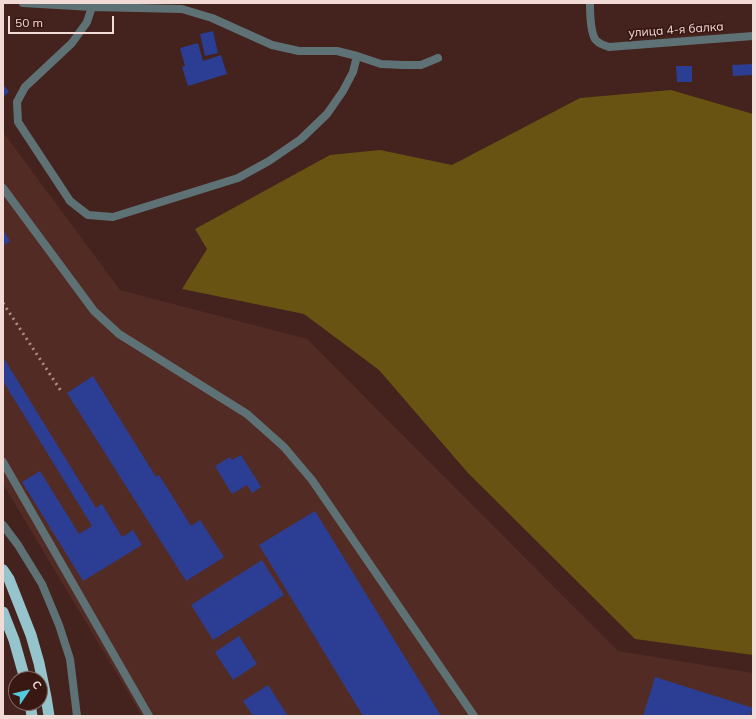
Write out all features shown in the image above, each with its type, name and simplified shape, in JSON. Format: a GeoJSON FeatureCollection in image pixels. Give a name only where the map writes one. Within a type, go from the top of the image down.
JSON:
{"type":"FeatureCollection","features":[{"type":"Feature","properties":{"kind":"highway"},"geometry":{"type":"LineString","coordinates":[[3,570],[9,579],[31,635],[39,663],[49,716]]}},
{"type":"Feature","properties":{"kind":"highway"},"geometry":{"type":"LineString","coordinates":[[3,612],[14,640],[23,671]]}},
{"type":"Feature","properties":{"kind":"street"},"geometry":{"type":"LineString","coordinates":[[23,3],[92,7],[182,9],[212,18],[272,45],[299,51],[337,51],[381,64],[421,65],[438,58]]}},
{"type":"Feature","properties":{"kind":"street","name":"улица 4-я балка"},"geometry":{"type":"LineString","coordinates":[[590,3],[591,26],[595,39],[601,44],[609,47],[753,36]]}},
{"type":"Feature","properties":{"kind":"street"},"geometry":{"type":"LineString","coordinates":[[92,7],[87,22],[72,42],[25,87],[17,102],[18,122],[70,201],[88,215],[114,217],[238,178],[269,161],[301,139],[327,114],[343,91],[353,72],[358,56]]}},
{"type":"Feature","properties":{"kind":"street"},"geometry":{"type":"LineString","coordinates":[[3,188],[94,311],[119,334],[247,414],[284,448],[312,480],[474,716]]}},
{"type":"Feature","properties":{"kind":"street"},"geometry":{"type":"LineString","coordinates":[[3,462],[150,716]]}},
{"type":"Feature","properties":{"kind":"street"},"geometry":{"type":"LineString","coordinates":[[3,525],[18,545],[42,584],[59,625],[70,659],[77,716]]}},
{"type":"Feature","properties":{"kind":"shaded area"},"geometry":{"type":"Polygon","coordinates":[[[671,90],[753,114],[753,655],[635,639],[468,473],[379,370],[304,314],[182,289],[207,249],[195,229],[330,155],[380,150],[452,165],[580,98],[671,90]]]}},
{"type":"Feature","properties":{"kind":"shaded area"},"geometry":{"type":"Polygon","coordinates":[[[3,132],[120,290],[307,339],[618,651],[753,673],[753,716],[142,716],[3,484],[3,132]]]}},
{"type":"Feature","properties":{"kind":"building"},"geometry":{"type":"Polygon","coordinates":[[[213,31],[218,53],[205,56],[200,34],[213,31]]]}},
{"type":"Feature","properties":{"kind":"building"},"geometry":{"type":"Polygon","coordinates":[[[198,43],[203,61],[221,55],[227,74],[188,86],[182,67],[185,66],[180,48],[198,43]]]}},
{"type":"Feature","properties":{"kind":"building"},"geometry":{"type":"Polygon","coordinates":[[[753,64],[753,75],[733,76],[732,65],[753,64]]]}},
{"type":"Feature","properties":{"kind":"building"},"geometry":{"type":"Polygon","coordinates":[[[676,66],[692,66],[692,82],[677,82],[676,66]]]}},
{"type":"Feature","properties":{"kind":"building"},"geometry":{"type":"Polygon","coordinates":[[[3,84],[9,92],[3,97],[3,84]]]}},
{"type":"Feature","properties":{"kind":"building"},"geometry":{"type":"Polygon","coordinates":[[[3,230],[10,241],[3,246],[3,230]]]}},
{"type":"Feature","properties":{"kind":"building"},"geometry":{"type":"Polygon","coordinates":[[[3,357],[96,508],[102,504],[122,537],[133,530],[142,545],[83,581],[22,482],[40,471],[79,534],[92,526],[3,381],[3,357]]]}},
{"type":"Feature","properties":{"kind":"building"},"geometry":{"type":"Polygon","coordinates":[[[93,376],[156,477],[159,475],[191,526],[200,520],[224,557],[186,581],[67,393],[93,376]]]}},
{"type":"Feature","properties":{"kind":"building"},"geometry":{"type":"Polygon","coordinates":[[[241,455],[261,487],[252,493],[247,485],[232,494],[215,466],[230,457],[232,460],[241,455]]]}},
{"type":"Feature","properties":{"kind":"building"},"geometry":{"type":"Polygon","coordinates":[[[315,511],[441,716],[363,716],[259,545],[315,511]]]}},
{"type":"Feature","properties":{"kind":"building"},"geometry":{"type":"Polygon","coordinates":[[[262,560],[284,595],[213,640],[191,605],[262,560]]]}},
{"type":"Feature","properties":{"kind":"building"},"geometry":{"type":"Polygon","coordinates":[[[239,636],[257,664],[233,680],[215,652],[239,636]]]}},
{"type":"Feature","properties":{"kind":"building"},"geometry":{"type":"Polygon","coordinates":[[[655,677],[753,708],[750,716],[643,716],[655,677]]]}},
{"type":"Feature","properties":{"kind":"building"},"geometry":{"type":"Polygon","coordinates":[[[268,685],[288,716],[253,716],[243,701],[268,685]]]}},
{"type":"Feature","properties":{"kind":"railway"},"geometry":{"type":"LineString","coordinates":[[3,303],[61,391]]}}]}
